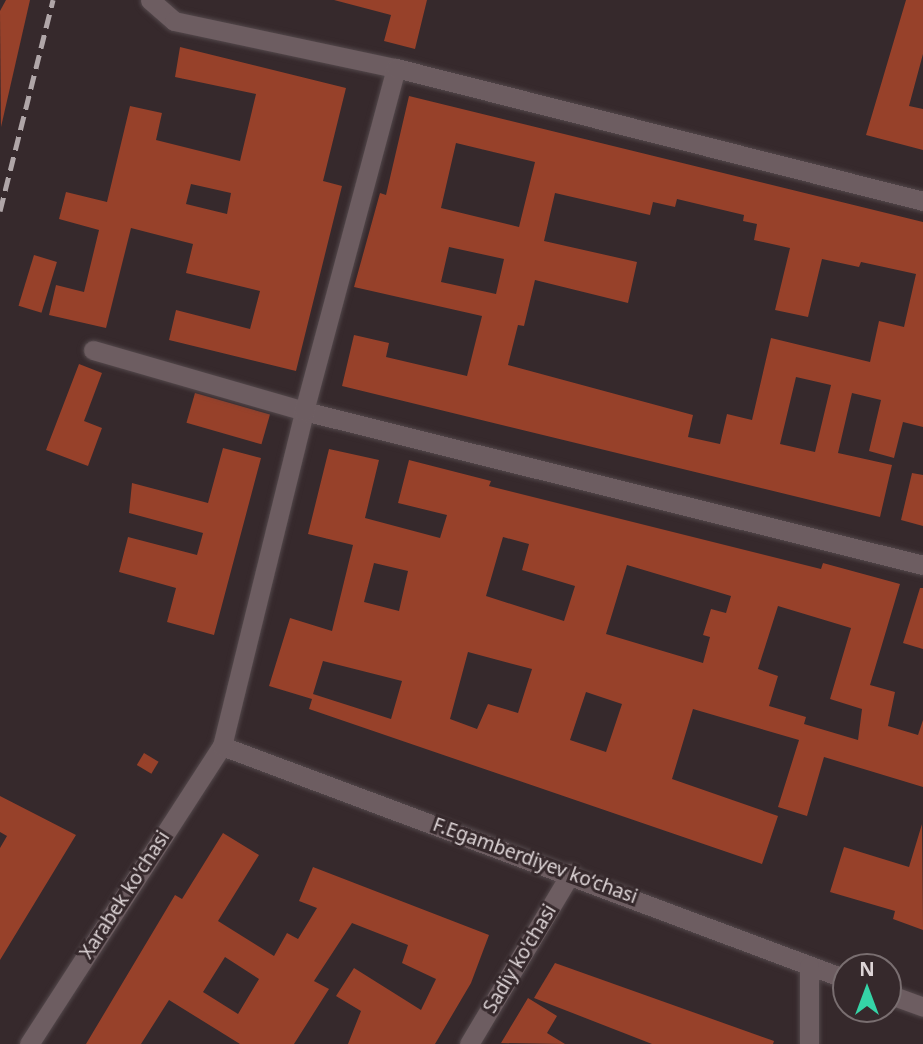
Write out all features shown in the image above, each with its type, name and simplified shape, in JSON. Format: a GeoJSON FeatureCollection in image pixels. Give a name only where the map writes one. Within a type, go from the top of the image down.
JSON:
{"type":"FeatureCollection","features":[{"type":"Feature","properties":{"kind":"street"},"geometry":{"type":"LineString","coordinates":[[150,0],[174,21],[396,68],[923,201]]}},
{"type":"Feature","properties":{"kind":"street","name":"Xarabek ko'chasi"},"geometry":{"type":"LineString","coordinates":[[29,1044],[222,746],[304,411],[396,68]]}},
{"type":"Feature","properties":{"kind":"street"},"geometry":{"type":"LineString","coordinates":[[93,351],[304,411],[923,565]]}},
{"type":"Feature","properties":{"kind":"street","name":"F.Egamberdiyev kо‘chasi"},"geometry":{"type":"LineString","coordinates":[[222,746],[571,873],[832,974]]}},
{"type":"Feature","properties":{"kind":"street","name":"Sadiy ko'chasi"},"geometry":{"type":"LineString","coordinates":[[469,1044],[571,873]]}},
{"type":"Feature","properties":{"kind":"street"},"geometry":{"type":"LineString","coordinates":[[809,967],[809,1044]]}},
{"type":"Feature","properties":{"kind":"street"},"geometry":{"type":"LineString","coordinates":[[902,999],[923,1007]]}},
{"type":"Feature","properties":{"kind":"building"},"geometry":{"type":"Polygon","coordinates":[[[6,0],[30,0],[1,127],[0,11],[6,0]]]}},
{"type":"Feature","properties":{"kind":"building"},"geometry":{"type":"Polygon","coordinates":[[[334,0],[427,0],[415,49],[384,41],[391,15],[334,0]]]}},
{"type":"Feature","properties":{"kind":"building"},"geometry":{"type":"Polygon","coordinates":[[[906,0],[923,0],[923,54],[909,106],[923,109],[923,150],[866,135],[906,0]]]}},
{"type":"Feature","properties":{"kind":"building"},"geometry":{"type":"Polygon","coordinates":[[[180,47],[346,88],[323,181],[342,186],[296,371],[169,340],[176,310],[250,329],[260,291],[186,273],[193,244],[131,228],[106,328],[49,315],[56,285],[84,292],[99,230],[59,219],[66,192],[107,202],[130,106],[162,113],[156,140],[240,161],[256,94],[175,77],[180,47]],[[191,184],[186,204],[227,214],[231,193],[191,184]]]}},
{"type":"Feature","properties":{"kind":"building"},"geometry":{"type":"Polygon","coordinates":[[[409,96],[923,222],[923,427],[903,422],[894,458],[869,451],[881,400],[852,393],[838,453],[892,465],[880,517],[342,386],[354,335],[389,343],[386,357],[467,376],[482,316],[354,287],[380,193],[386,195],[409,96]],[[456,143],[441,208],[519,227],[535,162],[456,143]],[[555,193],[544,241],[637,262],[628,303],[535,280],[524,326],[518,325],[508,365],[693,415],[688,437],[720,444],[727,414],[752,420],[771,338],[870,362],[879,321],[904,327],[916,274],[861,262],[859,267],[822,259],[808,317],[775,310],[790,248],[754,240],[757,224],[743,221],[744,215],[677,199],[675,207],[653,202],[650,215],[555,193]],[[449,247],[441,282],[496,294],[504,259],[449,247]],[[796,377],[780,444],[815,452],[831,385],[796,377]]]}},
{"type":"Feature","properties":{"kind":"building"},"geometry":{"type":"Polygon","coordinates":[[[34,255],[57,262],[41,313],[19,306],[34,255]]]}},
{"type":"Feature","properties":{"kind":"building"},"geometry":{"type":"Polygon","coordinates":[[[79,364],[102,373],[84,421],[102,428],[88,466],[46,450],[79,364]]]}},
{"type":"Feature","properties":{"kind":"building"},"geometry":{"type":"Polygon","coordinates":[[[195,393],[270,414],[261,444],[186,423],[195,393]]]}},
{"type":"Feature","properties":{"kind":"building"},"geometry":{"type":"Polygon","coordinates":[[[223,448],[261,458],[214,635],[167,622],[176,588],[119,572],[128,537],[197,555],[203,533],[129,513],[132,483],[208,503],[223,448]]]}},
{"type":"Feature","properties":{"kind":"building"},"geometry":{"type":"Polygon","coordinates":[[[329,449],[379,460],[365,518],[440,538],[447,515],[398,503],[409,460],[491,481],[489,486],[821,569],[823,563],[900,584],[870,685],[895,692],[888,726],[918,735],[923,720],[923,787],[824,757],[807,816],[778,807],[799,740],[693,709],[672,779],[778,816],[762,864],[309,709],[312,699],[269,686],[290,618],[332,631],[353,545],[308,534],[329,449]],[[503,537],[486,596],[564,621],[575,586],[522,570],[529,544],[503,537]],[[374,563],[364,602],[399,611],[408,571],[374,563]],[[627,565],[606,634],[703,663],[710,637],[703,635],[711,609],[726,613],[731,596],[627,565]],[[778,606],[758,669],[778,676],[769,706],[806,717],[804,724],[858,740],[862,709],[830,699],[851,628],[778,606]],[[468,652],[450,719],[477,729],[488,704],[518,713],[532,669],[468,652]],[[323,661],[313,694],[391,719],[402,681],[323,661]],[[586,692],[570,740],[606,752],[622,704],[586,692]]]}},
{"type":"Feature","properties":{"kind":"building"},"geometry":{"type":"Polygon","coordinates":[[[912,473],[923,475],[923,526],[901,520],[912,473]]]}},
{"type":"Feature","properties":{"kind":"building"},"geometry":{"type":"Polygon","coordinates":[[[920,588],[923,588],[923,649],[903,643],[920,588]]]}},
{"type":"Feature","properties":{"kind":"building"},"geometry":{"type":"Polygon","coordinates":[[[144,753],[159,762],[151,774],[137,765],[144,753]]]}},
{"type":"Feature","properties":{"kind":"building"},"geometry":{"type":"Polygon","coordinates":[[[0,796],[76,835],[0,960],[0,848],[7,836],[0,832],[0,796]]]}},
{"type":"Feature","properties":{"kind":"building"},"geometry":{"type":"Polygon","coordinates":[[[922,824],[923,930],[893,919],[895,911],[830,892],[844,847],[909,867],[922,824]]]}},
{"type":"Feature","properties":{"kind":"building"},"geometry":{"type":"Polygon","coordinates":[[[223,833],[259,855],[218,921],[274,956],[287,933],[298,939],[317,908],[299,901],[313,867],[489,935],[471,983],[435,1044],[348,1044],[361,1011],[336,996],[354,968],[421,1010],[436,979],[402,963],[408,945],[352,923],[314,981],[329,989],[294,1044],[240,1044],[169,1000],[141,1044],[86,1044],[175,895],[182,899],[223,833]],[[225,957],[203,992],[238,1014],[259,979],[225,957]]]}},
{"type":"Feature","properties":{"kind":"building"},"geometry":{"type":"Polygon","coordinates":[[[555,963],[774,1041],[773,1044],[652,1044],[534,998],[555,963]]]}},
{"type":"Feature","properties":{"kind":"building"},"geometry":{"type":"Polygon","coordinates":[[[528,998],[557,1016],[547,1033],[565,1044],[501,1043],[528,998]]]}},
{"type":"Feature","properties":{"kind":"railway"},"geometry":{"type":"LineString","coordinates":[[0,211],[53,0]]}}]}
